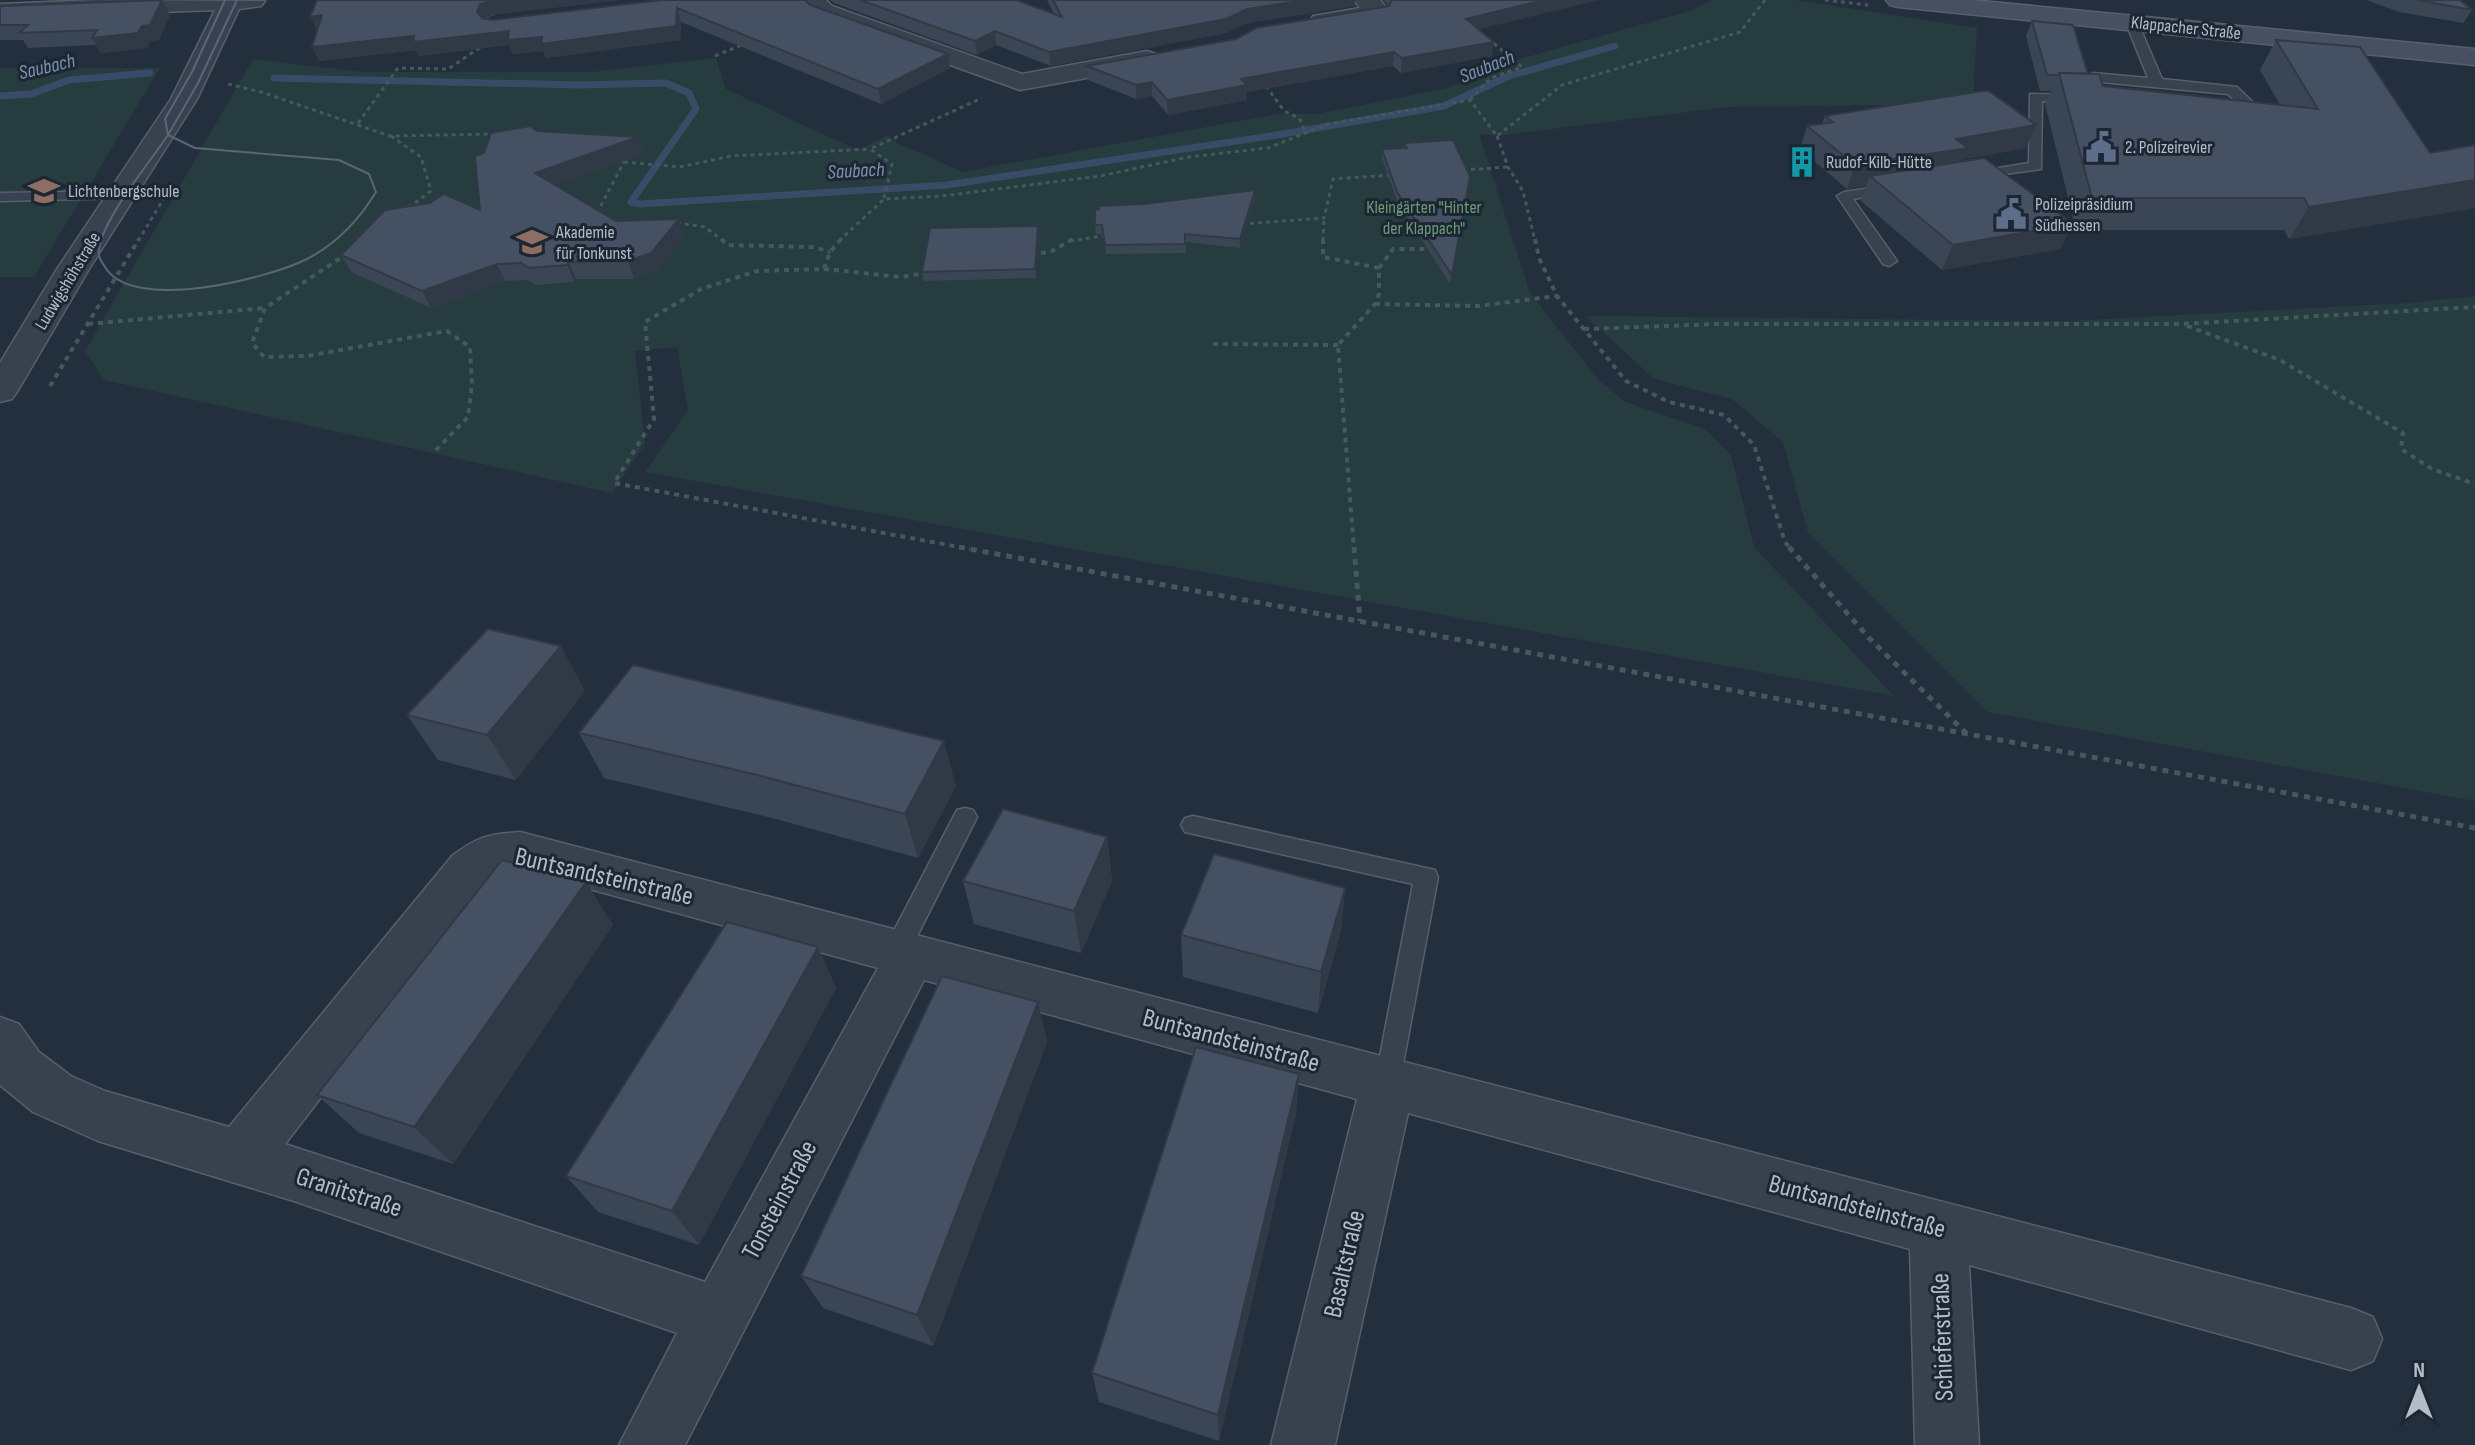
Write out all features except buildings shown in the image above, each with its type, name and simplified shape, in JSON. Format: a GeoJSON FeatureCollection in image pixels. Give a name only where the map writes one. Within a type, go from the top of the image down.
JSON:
{"type":"FeatureCollection","features":[{"type":"Feature","properties":{"kind":"main road","name":"Klappacher Straße"},"geometry":{"type":"LineString","coordinates":[[1898,0],[2475,57]]}},
{"type":"Feature","properties":{"kind":"street"},"geometry":{"type":"LineString","coordinates":[[1291,26],[1378,12],[1366,0]]}},
{"type":"Feature","properties":{"kind":"street"},"geometry":{"type":"LineString","coordinates":[[0,11],[235,1]]}},
{"type":"Feature","properties":{"kind":"street","name":"Ludwigshöhstraße"},"geometry":{"type":"LineString","coordinates":[[0,392],[120,195],[184,99],[235,1]]}},
{"type":"Feature","properties":{"kind":"street"},"geometry":{"type":"LineString","coordinates":[[817,5],[1020,82],[1174,54]]}},
{"type":"Feature","properties":{"kind":"street","name":"Buntsandsteinstraße"},"geometry":{"type":"LineString","coordinates":[[240,1157],[469,870],[491,853],[520,851],[2351,1339]]}},
{"type":"Feature","properties":{"kind":"street","name":"Tonsteinstraße"},"geometry":{"type":"LineString","coordinates":[[651,1445],[904,954]]}},
{"type":"Feature","properties":{"kind":"street","name":"Granitstraße"},"geometry":{"type":"LineString","coordinates":[[0,1041],[20,1069],[52,1094],[98,1115],[240,1157],[718,1317]]}},
{"type":"Feature","properties":{"kind":"street","name":"Basaltstraße"},"geometry":{"type":"LineString","coordinates":[[1303,1445],[1388,1082]]}},
{"type":"Feature","properties":{"kind":"street","name":"Schieferstraße"},"geometry":{"type":"LineString","coordinates":[[1938,1228],[1947,1445]]}},
{"type":"Feature","properties":{"kind":"lane"},"geometry":{"type":"LineString","coordinates":[[2132,23],[2156,82]]}},
{"type":"Feature","properties":{"kind":"lane"},"geometry":{"type":"LineString","coordinates":[[1962,178],[2036,166],[2035,97],[2097,99],[2093,77],[2232,90],[2261,118]]}},
{"type":"Feature","properties":{"kind":"lane"},"geometry":{"type":"LineString","coordinates":[[1889,261],[1844,196],[1903,187]]}},
{"type":"Feature","properties":{"kind":"lane"},"geometry":{"type":"LineString","coordinates":[[0,197],[120,195]]}},
{"type":"Feature","properties":{"kind":"lane"},"geometry":{"type":"LineString","coordinates":[[904,954],[965,817]]}},
{"type":"Feature","properties":{"kind":"lane"},"geometry":{"type":"LineString","coordinates":[[1193,825],[1426,877],[1388,1082]]}},
{"type":"Feature","properties":{"kind":"path"},"geometry":{"type":"LineString","coordinates":[[1497,136],[1562,85],[1740,32],[1765,0]]}},
{"type":"Feature","properties":{"kind":"path"},"geometry":{"type":"LineString","coordinates":[[715,56],[817,5]]}},
{"type":"Feature","properties":{"kind":"path"},"geometry":{"type":"LineString","coordinates":[[885,196],[942,196],[1100,176],[1189,157],[1268,148],[1328,124],[1470,100],[1491,78],[1522,67],[1488,38]]}},
{"type":"Feature","properties":{"kind":"path"},"geometry":{"type":"LineString","coordinates":[[358,123],[398,68],[448,69],[481,46]]}},
{"type":"Feature","properties":{"kind":"path"},"geometry":{"type":"LineString","coordinates":[[195,76],[261,92],[390,136],[421,157],[431,191],[406,210]]}},
{"type":"Feature","properties":{"kind":"path"},"geometry":{"type":"LineString","coordinates":[[1259,77],[1284,111],[1299,118],[1305,131]]}},
{"type":"Feature","properties":{"kind":"path"},"geometry":{"type":"LineString","coordinates":[[624,162],[680,167],[731,156],[870,149],[1020,82]]}},
{"type":"Feature","properties":{"kind":"path"},"geometry":{"type":"LineString","coordinates":[[1470,100],[1497,136],[1508,167],[1523,191],[1539,258],[1557,296],[1626,381],[1669,402],[1724,415],[1754,445],[1785,542],[1870,639],[1967,735]]}},
{"type":"Feature","properties":{"kind":"path"},"geometry":{"type":"LineString","coordinates":[[390,136],[496,134]]}},
{"type":"Feature","properties":{"kind":"path"},"geometry":{"type":"LineString","coordinates":[[605,217],[597,213],[624,162],[620,143]]}},
{"type":"Feature","properties":{"kind":"path"},"geometry":{"type":"LineString","coordinates":[[824,269],[830,252],[851,227],[885,196],[892,164],[870,149]]}},
{"type":"Feature","properties":{"kind":"path"},"geometry":{"type":"LineString","coordinates":[[1459,170],[1508,167]]}},
{"type":"Feature","properties":{"kind":"path"},"geometry":{"type":"LineString","coordinates":[[50,386],[179,173]]}},
{"type":"Feature","properties":{"kind":"path"},"geometry":{"type":"LineString","coordinates":[[1379,268],[1323,257],[1324,218],[1333,179],[1396,174]]}},
{"type":"Feature","properties":{"kind":"path"},"geometry":{"type":"LineString","coordinates":[[1231,225],[1324,218]]}},
{"type":"Feature","properties":{"kind":"path"},"geometry":{"type":"LineString","coordinates":[[668,223],[694,224],[718,232],[726,245],[814,247],[830,252]]}},
{"type":"Feature","properties":{"kind":"path"},"geometry":{"type":"LineString","coordinates":[[1022,256],[1052,251],[1076,238],[1123,234]]}},
{"type":"Feature","properties":{"kind":"path"},"geometry":{"type":"LineString","coordinates":[[88,324],[265,308],[357,247]]}},
{"type":"Feature","properties":{"kind":"path"},"geometry":{"type":"LineString","coordinates":[[1360,621],[1338,345],[1375,304],[1379,294],[1379,268],[1393,249],[1440,249]]}},
{"type":"Feature","properties":{"kind":"path"},"geometry":{"type":"LineString","coordinates":[[931,272],[901,277],[824,269],[757,271],[701,289],[645,322],[654,419],[614,483],[2475,828]]}},
{"type":"Feature","properties":{"kind":"path"},"geometry":{"type":"LineString","coordinates":[[1375,304],[1478,306],[1557,296]]}},
{"type":"Feature","properties":{"kind":"path"},"geometry":{"type":"LineString","coordinates":[[1584,329],[1718,324],[2182,324],[2475,307]]}},
{"type":"Feature","properties":{"kind":"path"},"geometry":{"type":"LineString","coordinates":[[265,308],[252,343],[264,357],[307,356],[447,331],[470,347],[472,384],[468,417],[435,451]]}},
{"type":"Feature","properties":{"kind":"path"},"geometry":{"type":"LineString","coordinates":[[193,321],[197,314]]}},
{"type":"Feature","properties":{"kind":"path"},"geometry":{"type":"LineString","coordinates":[[2182,324],[2280,360],[2403,433],[2401,449],[2421,463],[2475,484]]}},
{"type":"Feature","properties":{"kind":"path"},"geometry":{"type":"LineString","coordinates":[[1213,344],[1338,345]]}},
{"type":"Feature","properties":{"kind":"green space","name":"Kleingärten \"Hinter der Klappach\""},"geometry":{"type":"Polygon","coordinates":[[[1711,0],[1795,0],[1977,28],[1973,104],[1728,107],[1497,136],[1479,134],[1530,293],[1598,379],[1625,402],[1705,429],[1731,455],[1754,547],[1894,696],[645,472],[688,410],[677,347],[635,351],[645,444],[612,493],[104,380],[85,351],[253,59],[362,72],[591,72],[716,58],[726,89],[857,150],[888,135],[897,143],[963,172],[1278,114],[1316,114],[1448,88],[1502,64],[1693,10],[1711,0]]]}},
{"type":"Feature","properties":{"kind":"green space","name":"Lichtenbergschule"},"geometry":{"type":"Polygon","coordinates":[[[0,68],[160,68],[34,277],[0,277],[0,68]]]}},
{"type":"Feature","properties":{"kind":"green space"},"geometry":{"type":"Polygon","coordinates":[[[2475,296],[2475,801],[1987,712],[1808,533],[1783,442],[1732,399],[1654,379],[1586,316],[2069,321],[2408,303],[2475,296]]]}},
{"type":"Feature","properties":{"kind":"waterway","name":"Saubach"},"geometry":{"type":"LineString","coordinates":[[274,78],[579,85],[666,83],[689,93],[696,109],[631,202],[640,204],[947,185],[1277,135],[1444,106],[1509,76],[1615,46]]}},
{"type":"Feature","properties":{"kind":"waterway","name":"Saubach"},"geometry":{"type":"LineString","coordinates":[[0,96],[31,94],[69,80],[150,73]]}},
{"type":"Feature","properties":{"kind":"tram line"},"geometry":{"type":"LineString","coordinates":[[168,135],[165,119],[192,72],[225,0]]}},
{"type":"Feature","properties":{"kind":"tram line"},"geometry":{"type":"LineString","coordinates":[[168,135],[198,83],[237,0]]}},
{"type":"Feature","properties":{"kind":"tram line"},"geometry":{"type":"LineString","coordinates":[[168,135],[195,148],[339,160],[369,174],[376,192],[337,239],[318,253],[288,267],[201,288],[142,288],[120,281],[105,267],[99,250],[117,208],[168,135]]}},
{"type":"Feature","properties":{"kind":"place","name":"2. Polizeirevier"},"geometry":{"type":"Point","coordinates":[2101,147]}},
{"type":"Feature","properties":{"kind":"place","name":"Rudof-Kilb-Hütte"},"geometry":{"type":"Point","coordinates":[1802,162]}},
{"type":"Feature","properties":{"kind":"place","name":"Lichtenbergschule"},"geometry":{"type":"Point","coordinates":[44,191]}},
{"type":"Feature","properties":{"kind":"place","name":"Polizeipräsidium Südhessen"},"geometry":{"type":"Point","coordinates":[2011,214]}},
{"type":"Feature","properties":{"kind":"place","name":"Akademie für Tonkunst"},"geometry":{"type":"Point","coordinates":[532,242]}}]}
